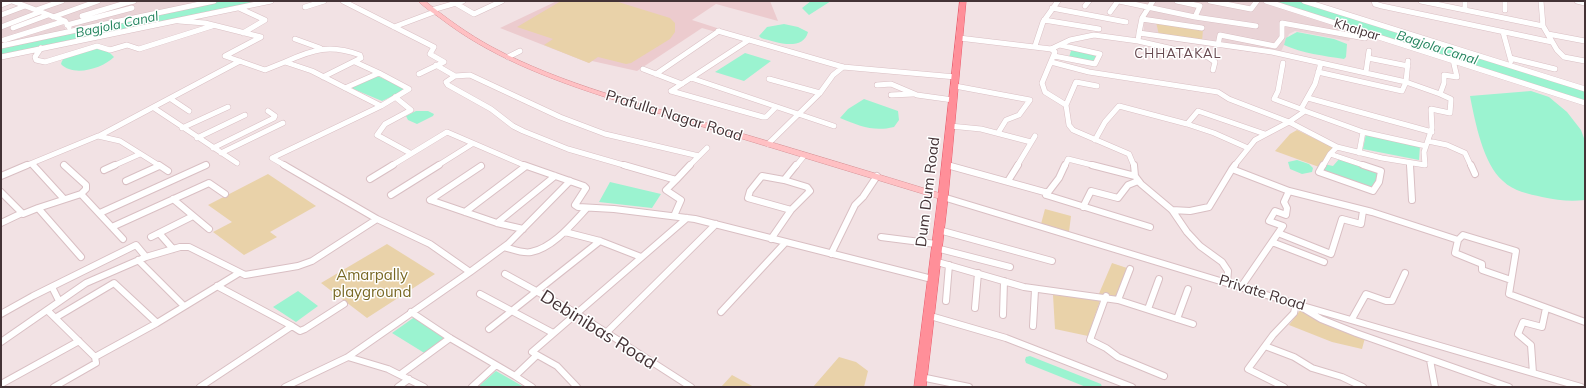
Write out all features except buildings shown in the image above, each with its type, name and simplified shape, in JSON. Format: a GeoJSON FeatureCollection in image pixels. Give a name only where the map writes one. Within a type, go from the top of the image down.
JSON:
{"type":"FeatureCollection","features":[{"type":"Feature","properties":{"kind":"main road","name":"Dum Dum Road"},"geometry":{"type":"LineString","coordinates":[[920,387],[927,315],[947,165],[964,1]]}},
{"type":"Feature","properties":{"kind":"street"},"geometry":{"type":"LineString","coordinates":[[1,5],[12,1],[66,23],[71,30]]}},
{"type":"Feature","properties":{"kind":"street"},"geometry":{"type":"LineString","coordinates":[[1,15],[30,1]]}},
{"type":"Feature","properties":{"kind":"street"},"geometry":{"type":"LineString","coordinates":[[1,27],[62,1]]}},
{"type":"Feature","properties":{"kind":"street"},"geometry":{"type":"LineString","coordinates":[[14,28],[98,1]]}},
{"type":"Feature","properties":{"kind":"street"},"geometry":{"type":"LineString","coordinates":[[82,16],[124,2],[134,1]]}},
{"type":"Feature","properties":{"kind":"street"},"geometry":{"type":"LineString","coordinates":[[1,46],[195,3],[214,1]]}},
{"type":"Feature","properties":{"kind":"street"},"geometry":{"type":"LineString","coordinates":[[1,57],[271,1]]}},
{"type":"Feature","properties":{"kind":"street"},"geometry":{"type":"LineString","coordinates":[[305,7],[324,1]]}},
{"type":"Feature","properties":{"kind":"street"},"geometry":{"type":"LineString","coordinates":[[343,1],[434,47],[430,54],[444,61],[419,74]]}},
{"type":"Feature","properties":{"kind":"street","name":"Prafulla Nagar Road"},"geometry":{"type":"LineString","coordinates":[[421,1],[457,29],[508,57],[567,81],[622,101],[943,196]]}},
{"type":"Feature","properties":{"kind":"street"},"geometry":{"type":"LineString","coordinates":[[394,27],[433,11],[463,1]]}},
{"type":"Feature","properties":{"kind":"street"},"geometry":{"type":"LineString","coordinates":[[455,3],[474,14],[502,1]]}},
{"type":"Feature","properties":{"kind":"street"},"geometry":{"type":"LineString","coordinates":[[1035,46],[1044,20],[1058,1]]}},
{"type":"Feature","properties":{"kind":"street"},"geometry":{"type":"LineString","coordinates":[[1085,6],[1090,1]]}},
{"type":"Feature","properties":{"kind":"street"},"geometry":{"type":"LineString","coordinates":[[1110,12],[1121,1],[1195,17],[1256,26]]}},
{"type":"Feature","properties":{"kind":"street"},"geometry":{"type":"LineString","coordinates":[[1138,41],[1142,19],[1153,1]]}},
{"type":"Feature","properties":{"kind":"street"},"geometry":{"type":"LineString","coordinates":[[1177,1],[1200,6],[1195,17]]}},
{"type":"Feature","properties":{"kind":"street"},"geometry":{"type":"LineString","coordinates":[[1210,1],[1251,9],[1257,1]]}},
{"type":"Feature","properties":{"kind":"street","name":"Khalpar"},"geometry":{"type":"LineString","coordinates":[[1266,1],[1585,103]]}},
{"type":"Feature","properties":{"kind":"street"},"geometry":{"type":"LineString","coordinates":[[1304,1],[1585,89]]}},
{"type":"Feature","properties":{"kind":"street"},"geometry":{"type":"LineString","coordinates":[[1374,1],[1375,4],[1382,6],[1552,42]]}},
{"type":"Feature","properties":{"kind":"street"},"geometry":{"type":"LineString","coordinates":[[1421,1],[1543,26]]}},
{"type":"Feature","properties":{"kind":"street"},"geometry":{"type":"LineString","coordinates":[[1465,1],[1465,10]]}},
{"type":"Feature","properties":{"kind":"street"},"geometry":{"type":"LineString","coordinates":[[1505,1],[1505,10]]}},
{"type":"Feature","properties":{"kind":"street"},"geometry":{"type":"LineString","coordinates":[[1541,1],[1543,26],[1561,55],[1585,61]]}},
{"type":"Feature","properties":{"kind":"street"},"geometry":{"type":"LineString","coordinates":[[1577,1],[1585,3]]}},
{"type":"Feature","properties":{"kind":"street"},"geometry":{"type":"LineString","coordinates":[[4,40],[66,23],[132,8]]}},
{"type":"Feature","properties":{"kind":"street"},"geometry":{"type":"LineString","coordinates":[[239,8],[265,20],[243,33]]}},
{"type":"Feature","properties":{"kind":"street"},"geometry":{"type":"LineString","coordinates":[[1052,8],[1126,22]]}},
{"type":"Feature","properties":{"kind":"street"},"geometry":{"type":"LineString","coordinates":[[1300,26],[1305,14]]}},
{"type":"Feature","properties":{"kind":"street"},"geometry":{"type":"LineString","coordinates":[[1142,19],[1202,28]]}},
{"type":"Feature","properties":{"kind":"street"},"geometry":{"type":"LineString","coordinates":[[1044,20],[1099,29]]}},
{"type":"Feature","properties":{"kind":"street"},"geometry":{"type":"LineString","coordinates":[[179,21],[198,24],[206,23],[212,26],[261,37],[226,54],[226,57],[265,70],[320,48]]}},
{"type":"Feature","properties":{"kind":"street"},"geometry":{"type":"LineString","coordinates":[[1325,30],[1327,21]]}},
{"type":"Feature","properties":{"kind":"street"},"geometry":{"type":"LineString","coordinates":[[1218,46],[1220,35],[1275,46],[1282,37],[1282,23],[1365,38]]}},
{"type":"Feature","properties":{"kind":"street"},"geometry":{"type":"LineString","coordinates":[[41,48],[35,57],[36,60],[46,62],[97,46],[110,50],[127,45],[139,49],[212,26]]}},
{"type":"Feature","properties":{"kind":"street"},"geometry":{"type":"LineString","coordinates":[[656,74],[719,31],[843,67],[956,82],[1030,100],[1019,116],[1006,120],[998,133]]}},
{"type":"Feature","properties":{"kind":"street"},"geometry":{"type":"LineString","coordinates":[[1503,32],[1512,66]]}},
{"type":"Feature","properties":{"kind":"street"},"geometry":{"type":"LineString","coordinates":[[1051,62],[1089,72],[1218,92],[1229,99],[1289,122],[1337,148],[1410,164],[1425,165],[1424,152],[1432,132],[1433,122],[1431,109],[1450,113],[1451,99],[1406,82],[1272,52],[1218,46],[1140,33]]}},
{"type":"Feature","properties":{"kind":"street"},"geometry":{"type":"LineString","coordinates":[[1548,34],[1585,41]]}},
{"type":"Feature","properties":{"kind":"street"},"geometry":{"type":"LineString","coordinates":[[959,38],[1051,49],[1070,40],[1094,35],[1138,41],[1208,57],[1215,62],[1213,70]]}},
{"type":"Feature","properties":{"kind":"street"},"geometry":{"type":"LineString","coordinates":[[295,39],[320,48],[333,48],[360,55],[361,58],[355,62],[323,77]]}},
{"type":"Feature","properties":{"kind":"street"},"geometry":{"type":"LineString","coordinates":[[749,40],[671,91],[763,117],[766,117],[776,107]]}},
{"type":"Feature","properties":{"kind":"street"},"geometry":{"type":"LineString","coordinates":[[1054,56],[1095,64],[1100,54],[1060,45]]}},
{"type":"Feature","properties":{"kind":"street"},"geometry":{"type":"LineString","coordinates":[[1051,49],[1055,52],[1045,72],[1042,86],[1044,91],[1066,105]]}},
{"type":"Feature","properties":{"kind":"street"},"geometry":{"type":"LineString","coordinates":[[508,57],[520,51]]}},
{"type":"Feature","properties":{"kind":"street"},"geometry":{"type":"LineString","coordinates":[[1366,72],[1369,51]]}},
{"type":"Feature","properties":{"kind":"street"},"geometry":{"type":"LineString","coordinates":[[1318,72],[1402,91],[1406,82],[1408,64],[1368,58]]}},
{"type":"Feature","properties":{"kind":"street"},"geometry":{"type":"LineString","coordinates":[[1510,58],[1555,70]]}},
{"type":"Feature","properties":{"kind":"street"},"geometry":{"type":"LineString","coordinates":[[1440,94],[1444,83],[1444,75],[1457,77],[1453,60]]}},
{"type":"Feature","properties":{"kind":"street"},"geometry":{"type":"LineString","coordinates":[[1,176],[98,136],[154,108],[240,61]]}},
{"type":"Feature","properties":{"kind":"street"},"geometry":{"type":"LineString","coordinates":[[285,62],[312,71],[381,106]]}},
{"type":"Feature","properties":{"kind":"street"},"geometry":{"type":"LineString","coordinates":[[355,62],[409,89],[381,106],[272,157],[377,219],[430,244],[470,272]]}},
{"type":"Feature","properties":{"kind":"street"},"geometry":{"type":"LineString","coordinates":[[1554,62],[1554,79]]}},
{"type":"Feature","properties":{"kind":"street"},"geometry":{"type":"LineString","coordinates":[[1283,63],[1282,72],[1278,81],[1278,91],[1274,99],[1363,132],[1447,145],[1465,153],[1474,174]]}},
{"type":"Feature","properties":{"kind":"street"},"geometry":{"type":"LineString","coordinates":[[1172,210],[1190,211],[1209,207],[1216,197],[1222,182],[1255,140],[1289,122],[1303,110],[1315,84],[1321,63]]}},
{"type":"Feature","properties":{"kind":"street"},"geometry":{"type":"LineString","coordinates":[[436,66],[455,76]]}},
{"type":"Feature","properties":{"kind":"street"},"geometry":{"type":"LineString","coordinates":[[768,144],[820,93],[834,75],[843,67]]}},
{"type":"Feature","properties":{"kind":"street"},"geometry":{"type":"LineString","coordinates":[[643,69],[682,84]]}},
{"type":"Feature","properties":{"kind":"street"},"geometry":{"type":"LineString","coordinates":[[345,88],[379,73]]}},
{"type":"Feature","properties":{"kind":"street"},"geometry":{"type":"LineString","coordinates":[[676,180],[568,149],[523,131],[513,126],[491,109],[448,85],[446,82],[455,76],[470,74],[560,117],[605,134],[699,156]]}},
{"type":"Feature","properties":{"kind":"street"},"geometry":{"type":"LineString","coordinates":[[691,78],[732,90],[797,115],[834,126]]}},
{"type":"Feature","properties":{"kind":"street"},"geometry":{"type":"LineString","coordinates":[[769,80],[820,93]]}},
{"type":"Feature","properties":{"kind":"street"},"geometry":{"type":"LineString","coordinates":[[1097,86],[1076,82],[1066,105],[1069,125],[1073,130],[1129,154],[1134,165],[1137,179]]}},
{"type":"Feature","properties":{"kind":"street"},"geometry":{"type":"LineString","coordinates":[[877,85],[883,83],[907,90],[913,94]]}},
{"type":"Feature","properties":{"kind":"street"},"geometry":{"type":"LineString","coordinates":[[891,95],[913,94],[953,100]]}},
{"type":"Feature","properties":{"kind":"street"},"geometry":{"type":"LineString","coordinates":[[395,98],[411,110],[385,124],[377,135],[410,154]]}},
{"type":"Feature","properties":{"kind":"street"},"geometry":{"type":"LineString","coordinates":[[1308,98],[1432,132]]}},
{"type":"Feature","properties":{"kind":"street"},"geometry":{"type":"LineString","coordinates":[[171,99],[189,111]]}},
{"type":"Feature","properties":{"kind":"street"},"geometry":{"type":"LineString","coordinates":[[1095,140],[1105,122],[1119,106],[1187,124],[1214,133],[1248,148]]}},
{"type":"Feature","properties":{"kind":"street"},"geometry":{"type":"LineString","coordinates":[[182,128],[228,107]]}},
{"type":"Feature","properties":{"kind":"street"},"geometry":{"type":"LineString","coordinates":[[154,108],[237,164]]}},
{"type":"Feature","properties":{"kind":"street"},"geometry":{"type":"LineString","coordinates":[[213,148],[274,118],[275,116],[268,111]]}},
{"type":"Feature","properties":{"kind":"street"},"geometry":{"type":"LineString","coordinates":[[1187,124],[1198,111],[1265,134]]}},
{"type":"Feature","properties":{"kind":"street"},"geometry":{"type":"LineString","coordinates":[[197,138],[245,115]]}},
{"type":"Feature","properties":{"kind":"street"},"geometry":{"type":"LineString","coordinates":[[221,153],[283,123]]}},
{"type":"Feature","properties":{"kind":"street"},"geometry":{"type":"LineString","coordinates":[[950,126],[981,129],[1031,142]]}},
{"type":"Feature","properties":{"kind":"street"},"geometry":{"type":"LineString","coordinates":[[370,178],[447,132],[526,166],[586,188],[575,205],[578,207],[687,218],[932,278]]}},
{"type":"Feature","properties":{"kind":"street"},"geometry":{"type":"LineString","coordinates":[[1359,153],[1363,132]]}},
{"type":"Feature","properties":{"kind":"street"},"geometry":{"type":"LineString","coordinates":[[98,136],[120,141],[168,171]]}},
{"type":"Feature","properties":{"kind":"street"},"geometry":{"type":"LineString","coordinates":[[1008,181],[1035,136]]}},
{"type":"Feature","properties":{"kind":"street"},"geometry":{"type":"LineString","coordinates":[[391,195],[472,144]]}},
{"type":"Feature","properties":{"kind":"street"},"geometry":{"type":"LineString","coordinates":[[674,216],[681,200],[666,190],[706,148]]}},
{"type":"Feature","properties":{"kind":"street"},"geometry":{"type":"LineString","coordinates":[[1330,154],[1381,171],[1379,182],[1373,191],[1319,172],[1330,154],[1337,148]]}},
{"type":"Feature","properties":{"kind":"street"},"geometry":{"type":"LineString","coordinates":[[104,170],[140,154]]}},
{"type":"Feature","properties":{"kind":"street"},"geometry":{"type":"LineString","coordinates":[[784,180],[804,156]]}},
{"type":"Feature","properties":{"kind":"street"},"geometry":{"type":"LineString","coordinates":[[1048,193],[1059,178],[1068,159],[1137,179],[1172,210],[1191,236],[1222,262],[1228,270],[1227,282]]}},
{"type":"Feature","properties":{"kind":"street"},"geometry":{"type":"LineString","coordinates":[[32,164],[64,199]]}},
{"type":"Feature","properties":{"kind":"street"},"geometry":{"type":"LineString","coordinates":[[1410,164],[1412,200]]}},
{"type":"Feature","properties":{"kind":"street"},"geometry":{"type":"LineString","coordinates":[[1,223],[22,213],[81,194],[86,189],[86,185],[64,165]]}},
{"type":"Feature","properties":{"kind":"street"},"geometry":{"type":"LineString","coordinates":[[100,213],[206,165]]}},
{"type":"Feature","properties":{"kind":"street"},"geometry":{"type":"LineString","coordinates":[[947,165],[1048,193]]}},
{"type":"Feature","properties":{"kind":"street"},"geometry":{"type":"LineString","coordinates":[[126,181],[160,166]]}},
{"type":"Feature","properties":{"kind":"street"},"geometry":{"type":"LineString","coordinates":[[481,166],[430,200],[497,223],[523,229]]}},
{"type":"Feature","properties":{"kind":"street"},"geometry":{"type":"LineString","coordinates":[[465,212],[526,166]]}},
{"type":"Feature","properties":{"kind":"street"},"geometry":{"type":"LineString","coordinates":[[1232,169],[1289,191],[1363,211],[1372,212],[1458,240]]}},
{"type":"Feature","properties":{"kind":"street"},"geometry":{"type":"LineString","coordinates":[[497,223],[555,176]]}},
{"type":"Feature","properties":{"kind":"street"},"geometry":{"type":"LineString","coordinates":[[771,239],[791,210],[802,200],[810,189],[784,180],[762,176],[750,191],[748,198],[791,210]]}},
{"type":"Feature","properties":{"kind":"street"},"geometry":{"type":"LineString","coordinates":[[831,254],[855,205],[863,197],[877,176]]}},
{"type":"Feature","properties":{"kind":"street"},"geometry":{"type":"LineString","coordinates":[[1083,208],[1091,191],[1118,198],[1128,184],[1137,179]]}},
{"type":"Feature","properties":{"kind":"street"},"geometry":{"type":"LineString","coordinates":[[285,387],[348,357],[470,272],[504,247],[570,181]]}},
{"type":"Feature","properties":{"kind":"street"},"geometry":{"type":"LineString","coordinates":[[112,227],[211,183],[225,194]]}},
{"type":"Feature","properties":{"kind":"street"},"geometry":{"type":"LineString","coordinates":[[1241,287],[1283,226],[1269,221],[1275,211],[1286,215],[1287,208],[1284,202],[1289,191]]}},
{"type":"Feature","properties":{"kind":"street"},"geometry":{"type":"LineString","coordinates":[[1,192],[22,213]]}},
{"type":"Feature","properties":{"kind":"street"},"geometry":{"type":"LineString","coordinates":[[1048,193],[1046,195],[1083,208],[1150,227]]}},
{"type":"Feature","properties":{"kind":"street"},"geometry":{"type":"LineString","coordinates":[[81,194],[123,239]]}},
{"type":"Feature","properties":{"kind":"street","name":"Private Road"},"geometry":{"type":"LineString","coordinates":[[943,196],[1296,304],[1352,319],[1581,387]]}},
{"type":"Feature","properties":{"kind":"street"},"geometry":{"type":"LineString","coordinates":[[173,199],[209,229]]}},
{"type":"Feature","properties":{"kind":"street"},"geometry":{"type":"LineString","coordinates":[[38,208],[81,257]]}},
{"type":"Feature","properties":{"kind":"street"},"geometry":{"type":"LineString","coordinates":[[504,247],[531,252],[566,232],[587,208]]}},
{"type":"Feature","properties":{"kind":"street"},"geometry":{"type":"LineString","coordinates":[[1278,233],[1331,254],[1342,219],[1361,224],[1363,211]]}},
{"type":"Feature","properties":{"kind":"street"},"geometry":{"type":"LineString","coordinates":[[151,237],[193,216]]}},
{"type":"Feature","properties":{"kind":"street"},"geometry":{"type":"LineString","coordinates":[[577,387],[556,366],[532,352],[687,218]]}},
{"type":"Feature","properties":{"kind":"street"},"geometry":{"type":"LineString","coordinates":[[1,342],[97,277],[146,257],[180,247],[189,248],[211,257],[239,273],[246,275],[306,264],[377,219]]}},
{"type":"Feature","properties":{"kind":"street"},"geometry":{"type":"LineString","coordinates":[[605,334],[716,224]]}},
{"type":"Feature","properties":{"kind":"street"},"geometry":{"type":"LineString","coordinates":[[939,230],[1006,248],[1024,251],[1052,261]]}},
{"type":"Feature","properties":{"kind":"street"},"geometry":{"type":"LineString","coordinates":[[566,232],[600,241],[641,257]]}},
{"type":"Feature","properties":{"kind":"street"},"geometry":{"type":"LineString","coordinates":[[159,233],[173,249]]}},
{"type":"Feature","properties":{"kind":"street"},"geometry":{"type":"LineString","coordinates":[[1511,280],[1482,270],[1482,264],[1455,253],[1458,240],[1463,235],[1516,251],[1509,294],[1585,322]]}},
{"type":"Feature","properties":{"kind":"street"},"geometry":{"type":"LineString","coordinates":[[881,237],[936,246],[1010,268]]}},
{"type":"Feature","properties":{"kind":"street"},"geometry":{"type":"LineString","coordinates":[[489,329],[600,241]]}},
{"type":"Feature","properties":{"kind":"street"},"geometry":{"type":"LineString","coordinates":[[1272,242],[1324,262]]}},
{"type":"Feature","properties":{"kind":"street"},"geometry":{"type":"LineString","coordinates":[[721,312],[785,243]]}},
{"type":"Feature","properties":{"kind":"street"},"geometry":{"type":"LineString","coordinates":[[1,314],[136,245],[146,257]]}},
{"type":"Feature","properties":{"kind":"street"},"geometry":{"type":"LineString","coordinates":[[138,260],[184,306]]}},
{"type":"Feature","properties":{"kind":"street"},"geometry":{"type":"LineString","coordinates":[[934,261],[1035,290],[1055,293],[1106,296],[1192,324]]}},
{"type":"Feature","properties":{"kind":"street"},"geometry":{"type":"LineString","coordinates":[[946,300],[949,265]]}},
{"type":"Feature","properties":{"kind":"street"},"geometry":{"type":"LineString","coordinates":[[1118,300],[1130,269]]}},
{"type":"Feature","properties":{"kind":"street"},"geometry":{"type":"LineString","coordinates":[[95,357],[157,323],[239,273]]}},
{"type":"Feature","properties":{"kind":"street"},"geometry":{"type":"LineString","coordinates":[[975,308],[978,273]]}},
{"type":"Feature","properties":{"kind":"street"},"geometry":{"type":"LineString","coordinates":[[1352,319],[1366,294],[1386,301],[1392,301],[1405,273]]}},
{"type":"Feature","properties":{"kind":"street","name":"Debinibas Road"},"geometry":{"type":"LineString","coordinates":[[505,274],[576,313],[605,334],[691,387]]}},
{"type":"Feature","properties":{"kind":"street"},"geometry":{"type":"LineString","coordinates":[[1148,309],[1158,279]]}},
{"type":"Feature","properties":{"kind":"street"},"geometry":{"type":"LineString","coordinates":[[1003,315],[1004,281]]}},
{"type":"Feature","properties":{"kind":"street"},"geometry":{"type":"LineString","coordinates":[[55,318],[114,283],[157,323]]}},
{"type":"Feature","properties":{"kind":"street"},"geometry":{"type":"LineString","coordinates":[[217,286],[300,331],[306,329],[344,304]]}},
{"type":"Feature","properties":{"kind":"street"},"geometry":{"type":"LineString","coordinates":[[52,287],[59,302]]}},
{"type":"Feature","properties":{"kind":"street"},"geometry":{"type":"LineString","coordinates":[[1033,326],[1035,290]]}},
{"type":"Feature","properties":{"kind":"street"},"geometry":{"type":"LineString","coordinates":[[1177,319],[1188,290]]}},
{"type":"Feature","properties":{"kind":"street"},"geometry":{"type":"LineString","coordinates":[[480,294],[553,333]]}},
{"type":"Feature","properties":{"kind":"street"},"geometry":{"type":"LineString","coordinates":[[1106,296],[1090,340],[1106,348],[1118,357],[1164,376]]}},
{"type":"Feature","properties":{"kind":"street"},"geometry":{"type":"LineString","coordinates":[[1284,387],[1248,369],[1273,335],[1294,313],[1296,304],[1321,319],[1430,360],[1509,387]]}},
{"type":"Feature","properties":{"kind":"street"},"geometry":{"type":"LineString","coordinates":[[1533,373],[1531,345],[1518,334],[1523,322],[1542,327],[1546,308]]}},
{"type":"Feature","properties":{"kind":"street"},"geometry":{"type":"LineString","coordinates":[[47,310],[95,357],[96,363],[54,387]]}},
{"type":"Feature","properties":{"kind":"street"},"geometry":{"type":"LineString","coordinates":[[411,312],[495,366],[532,387]]}},
{"type":"Feature","properties":{"kind":"street"},"geometry":{"type":"LineString","coordinates":[[927,315],[1006,338],[1132,387]]}},
{"type":"Feature","properties":{"kind":"street"},"geometry":{"type":"LineString","coordinates":[[200,387],[292,326]]}},
{"type":"Feature","properties":{"kind":"street"},"geometry":{"type":"LineString","coordinates":[[401,374],[450,338]]}},
{"type":"Feature","properties":{"kind":"street"},"geometry":{"type":"LineString","coordinates":[[1,384],[79,341]]}},
{"type":"Feature","properties":{"kind":"street"},"geometry":{"type":"LineString","coordinates":[[1265,346],[1294,357],[1312,368],[1342,377],[1363,387]]}},
{"type":"Feature","properties":{"kind":"street"},"geometry":{"type":"LineString","coordinates":[[515,376],[537,354]]}},
{"type":"Feature","properties":{"kind":"street"},"geometry":{"type":"LineString","coordinates":[[348,357],[358,363],[373,364],[401,374],[424,387]]}},
{"type":"Feature","properties":{"kind":"street"},"geometry":{"type":"LineString","coordinates":[[1430,360],[1435,387]]}},
{"type":"Feature","properties":{"kind":"street"},"geometry":{"type":"LineString","coordinates":[[472,387],[495,366]]}},
{"type":"Feature","properties":{"kind":"street"},"geometry":{"type":"LineString","coordinates":[[921,376],[969,387]]}},
{"type":"Feature","properties":{"kind":"street"},"geometry":{"type":"LineString","coordinates":[[398,387],[409,379]]}},
{"type":"Feature","properties":{"kind":"shaded area"},"geometry":{"type":"Polygon","coordinates":[[[13,1],[191,1],[193,4],[73,28],[66,20],[13,1]]]}},
{"type":"Feature","properties":{"kind":"shaded area"},"geometry":{"type":"Polygon","coordinates":[[[557,1],[770,1],[778,21],[716,4],[692,20],[720,29],[716,32],[702,28],[637,71],[592,61],[589,63],[500,28],[557,1]]]}},
{"type":"Feature","properties":{"kind":"shaded area"},"geometry":{"type":"Polygon","coordinates":[[[1131,1],[1272,1],[1355,28],[1349,41],[1295,31],[1289,34],[1279,56],[1144,37],[1143,4],[1131,1]]]}},
{"type":"Feature","properties":{"kind":"shaded area"},"geometry":{"type":"Polygon","coordinates":[[[23,8],[62,23],[66,30],[1,45],[1,15],[23,8]]]}},
{"type":"Feature","properties":{"kind":"green space"},"geometry":{"type":"Polygon","coordinates":[[[561,1],[615,1],[670,18],[675,23],[675,32],[670,39],[631,63],[626,64],[598,57],[589,63],[544,45],[553,39],[517,27],[561,1]]]}},
{"type":"Feature","properties":{"kind":"green space"},"geometry":{"type":"Polygon","coordinates":[[[1156,22],[1203,29],[1202,42],[1159,35],[1156,22]]]}},
{"type":"Feature","properties":{"kind":"green space"},"geometry":{"type":"Polygon","coordinates":[[[1297,130],[1334,148],[1319,167],[1275,151],[1290,134],[1297,130]]]}},
{"type":"Feature","properties":{"kind":"green space"},"geometry":{"type":"Polygon","coordinates":[[[268,174],[316,206],[270,232],[277,237],[244,255],[213,232],[232,222],[208,205],[268,174]]]}},
{"type":"Feature","properties":{"kind":"green space"},"geometry":{"type":"Polygon","coordinates":[[[1045,209],[1071,216],[1069,232],[1041,224],[1045,209]]]}},
{"type":"Feature","properties":{"kind":"green space","name":"Amarpally playground"},"geometry":{"type":"Polygon","coordinates":[[[387,244],[435,274],[367,318],[321,283],[387,244]]]}},
{"type":"Feature","properties":{"kind":"green space"},"geometry":{"type":"Polygon","coordinates":[[[1112,263],[1130,269],[1119,299],[1098,296],[1112,263]]]}},
{"type":"Feature","properties":{"kind":"green space"},"geometry":{"type":"Polygon","coordinates":[[[1053,295],[1101,298],[1088,336],[1055,329],[1053,295]]]}},
{"type":"Feature","properties":{"kind":"green space"},"geometry":{"type":"Polygon","coordinates":[[[1301,309],[1365,338],[1362,349],[1332,342],[1289,325],[1301,309]]]}},
{"type":"Feature","properties":{"kind":"green space"},"geometry":{"type":"Polygon","coordinates":[[[839,357],[856,362],[868,371],[864,387],[813,387],[839,357]]]}},
{"type":"Feature","properties":{"kind":"green space"},"geometry":{"type":"Polygon","coordinates":[[[732,375],[754,387],[721,387],[732,375]]]}},
{"type":"Feature","properties":{"kind":"water","name":"Bagjola Canal"},"geometry":{"type":"Polygon","coordinates":[[[212,1],[262,1],[1,55],[1,46],[212,1]]]}},
{"type":"Feature","properties":{"kind":"water"},"geometry":{"type":"Polygon","coordinates":[[[811,1],[831,1],[809,15],[802,8],[811,1]]]}},
{"type":"Feature","properties":{"kind":"water","name":"Bagjola Canal"},"geometry":{"type":"Polygon","coordinates":[[[1266,1],[1299,1],[1585,91],[1585,105],[1266,1]]]}},
{"type":"Feature","properties":{"kind":"water"},"geometry":{"type":"Polygon","coordinates":[[[784,24],[798,27],[808,32],[801,42],[795,44],[767,40],[759,36],[767,27],[784,24]]]}},
{"type":"Feature","properties":{"kind":"water"},"geometry":{"type":"Polygon","coordinates":[[[1297,32],[1334,39],[1347,44],[1346,57],[1344,59],[1313,54],[1284,45],[1286,38],[1297,32]]]}},
{"type":"Feature","properties":{"kind":"water"},"geometry":{"type":"Polygon","coordinates":[[[97,47],[110,53],[114,57],[102,65],[88,70],[73,70],[66,68],[61,64],[66,56],[82,50],[97,47]]]}},
{"type":"Feature","properties":{"kind":"water"},"geometry":{"type":"Polygon","coordinates":[[[1072,48],[1097,54],[1093,62],[1069,57],[1072,48]]]}},
{"type":"Feature","properties":{"kind":"water"},"geometry":{"type":"Polygon","coordinates":[[[745,53],[771,61],[744,81],[715,72],[745,53]]]}},
{"type":"Feature","properties":{"kind":"water"},"geometry":{"type":"Polygon","coordinates":[[[377,76],[408,89],[382,101],[351,88],[377,76]]]}},
{"type":"Feature","properties":{"kind":"water"},"geometry":{"type":"Polygon","coordinates":[[[1531,91],[1549,97],[1567,112],[1581,130],[1585,141],[1585,200],[1558,200],[1521,192],[1503,181],[1490,164],[1481,142],[1470,96],[1531,91]]]}},
{"type":"Feature","properties":{"kind":"water"},"geometry":{"type":"Polygon","coordinates":[[[864,99],[898,111],[899,120],[894,127],[880,129],[860,126],[840,118],[848,109],[864,99]]]}},
{"type":"Feature","properties":{"kind":"water"},"geometry":{"type":"Polygon","coordinates":[[[416,111],[428,111],[434,114],[433,116],[417,124],[408,120],[406,116],[416,111]]]}},
{"type":"Feature","properties":{"kind":"water"},"geometry":{"type":"Polygon","coordinates":[[[1366,134],[1420,146],[1419,160],[1363,149],[1366,134]]]}},
{"type":"Feature","properties":{"kind":"water"},"geometry":{"type":"Polygon","coordinates":[[[1340,158],[1377,171],[1377,181],[1372,189],[1320,172],[1324,164],[1333,166],[1340,158]]]}},
{"type":"Feature","properties":{"kind":"water"},"geometry":{"type":"Polygon","coordinates":[[[1297,160],[1309,164],[1313,168],[1312,172],[1302,174],[1290,169],[1288,162],[1297,160]]]}},
{"type":"Feature","properties":{"kind":"water"},"geometry":{"type":"Polygon","coordinates":[[[610,182],[661,194],[652,208],[599,202],[610,182]]]}},
{"type":"Feature","properties":{"kind":"water"},"geometry":{"type":"Polygon","coordinates":[[[298,291],[318,306],[296,322],[273,307],[298,291]]]}},
{"type":"Feature","properties":{"kind":"water"},"geometry":{"type":"Polygon","coordinates":[[[416,316],[448,337],[426,354],[392,333],[416,316]]]}},
{"type":"Feature","properties":{"kind":"water"},"geometry":{"type":"Polygon","coordinates":[[[496,371],[524,387],[478,387],[496,371]]]}},
{"type":"Feature","properties":{"kind":"waterway"},"geometry":{"type":"LineString","coordinates":[[1030,360],[1097,387]]}},
{"type":"Feature","properties":{"kind":"district","name":"CHHATAKAL"},"geometry":{"type":"Point","coordinates":[1178,54]}}]}
